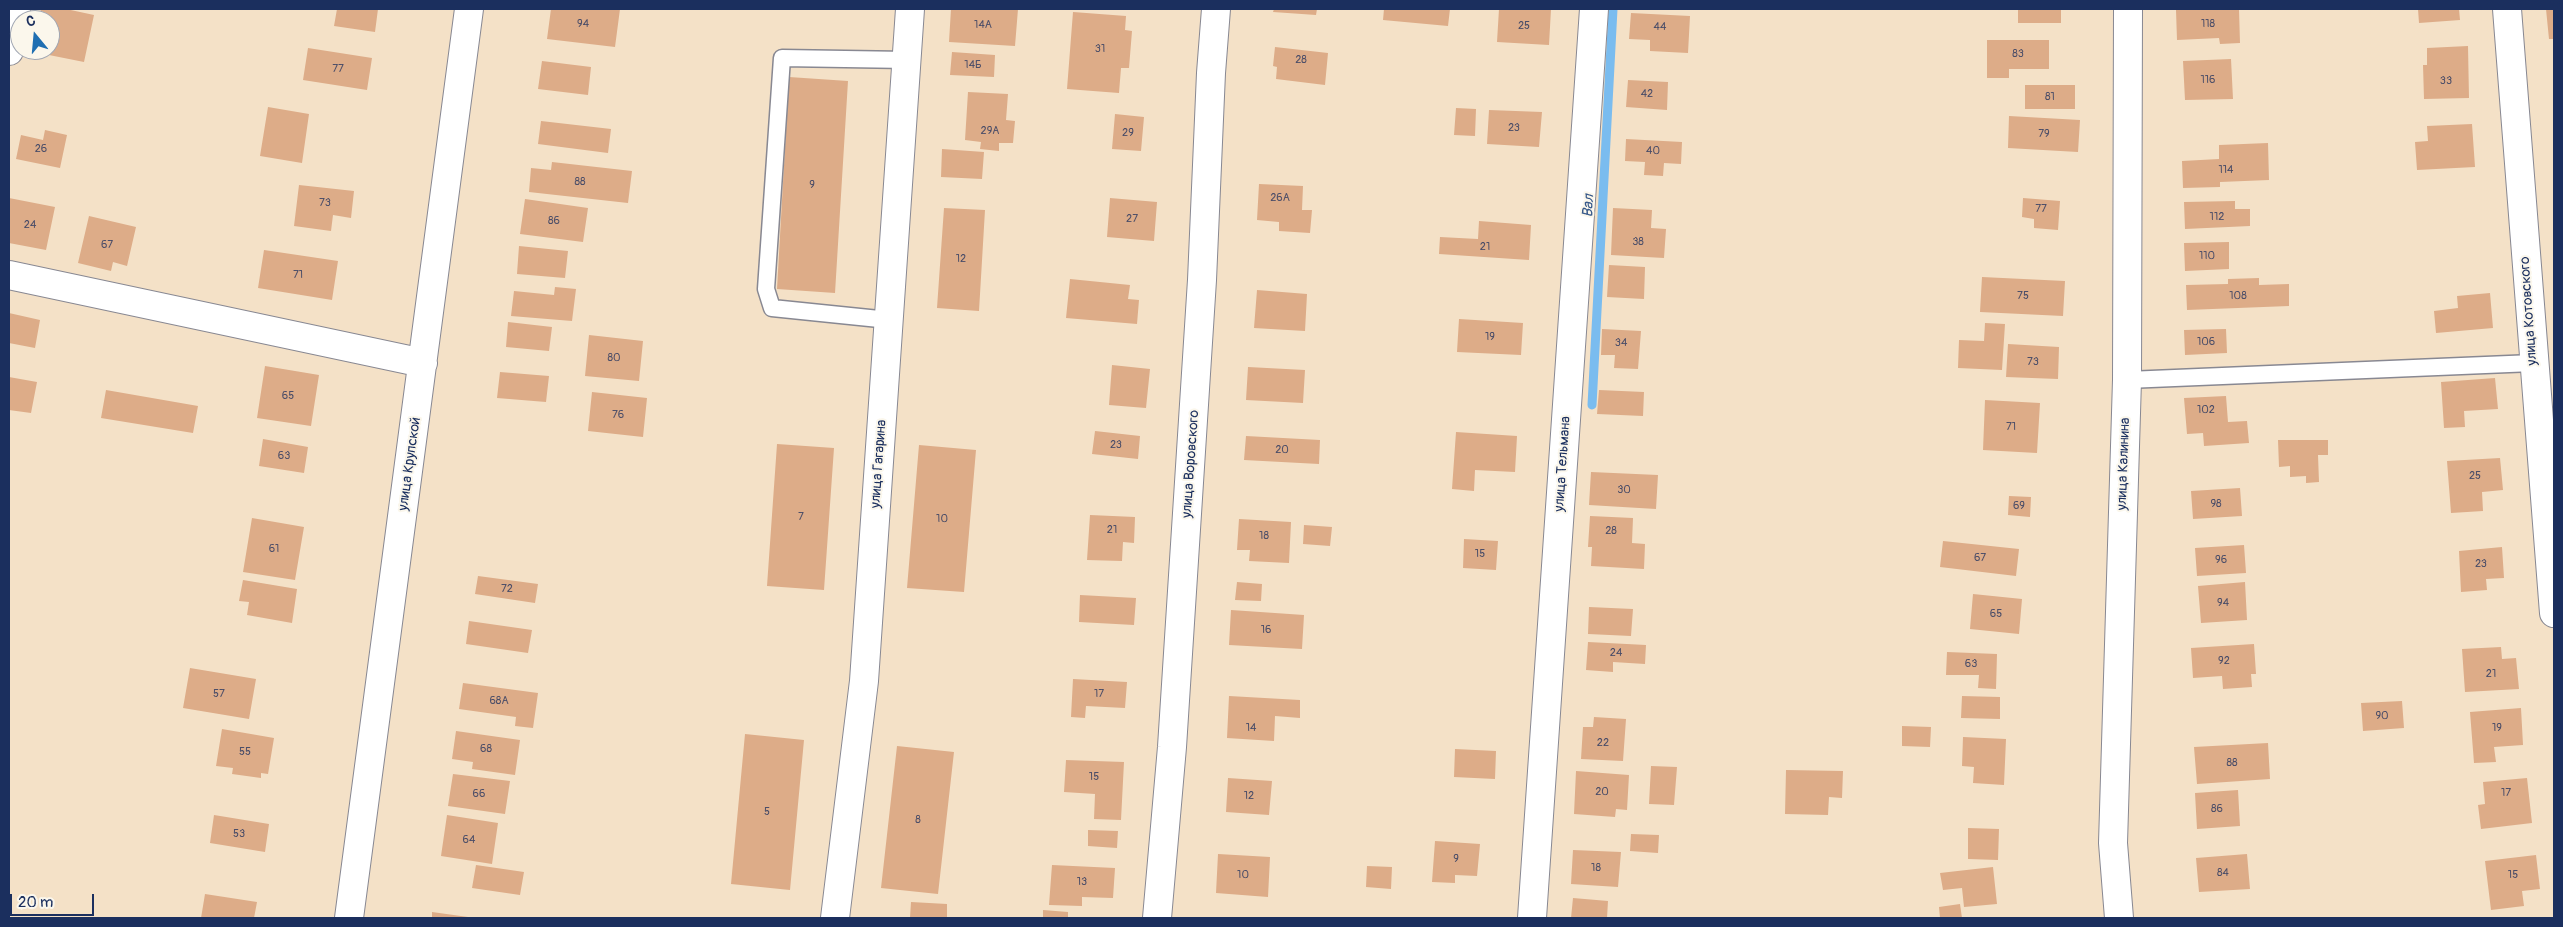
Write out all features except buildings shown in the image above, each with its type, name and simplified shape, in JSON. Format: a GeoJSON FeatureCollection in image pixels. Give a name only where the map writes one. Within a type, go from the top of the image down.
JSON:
{"type":"FeatureCollection","features":[{"type":"Feature","properties":{"kind":"street"},"geometry":{"type":"LineString","coordinates":[[9,51],[16,9]]}},
{"type":"Feature","properties":{"kind":"street","name":"улица Крупской"},"geometry":{"type":"LineString","coordinates":[[349,918],[469,9]]}},
{"type":"Feature","properties":{"kind":"street","name":"улица Гагарина"},"geometry":{"type":"LineString","coordinates":[[835,918],[864,681],[910,9]]}},
{"type":"Feature","properties":{"kind":"street","name":"улица Воровского"},"geometry":{"type":"LineString","coordinates":[[1157,918],[1172,747],[1202,280],[1211,73],[1216,9]]}},
{"type":"Feature","properties":{"kind":"street","name":"улица Тельмана"},"geometry":{"type":"LineString","coordinates":[[1532,918],[1594,9]]}},
{"type":"Feature","properties":{"kind":"street","name":"улица Калинина"},"geometry":{"type":"LineString","coordinates":[[2118,918],[2113,844],[2127,380],[2128,9]]}},
{"type":"Feature","properties":{"kind":"street","name":"улица Котовского"},"geometry":{"type":"LineString","coordinates":[[2507,9],[2533,363],[2554,613]]}},
{"type":"Feature","properties":{"kind":"street"},"geometry":{"type":"LineString","coordinates":[[9,275],[423,363]]}},
{"type":"Feature","properties":{"kind":"lane"},"geometry":{"type":"LineString","coordinates":[[889,320],[772,308],[766,289],[782,58],[908,60]]}},
{"type":"Feature","properties":{"kind":"lane"},"geometry":{"type":"LineString","coordinates":[[2127,380],[2533,363]]}},
{"type":"Feature","properties":{"kind":"waterway","name":"Вал"},"geometry":{"type":"LineString","coordinates":[[1592,405],[1613,9]]}}]}
